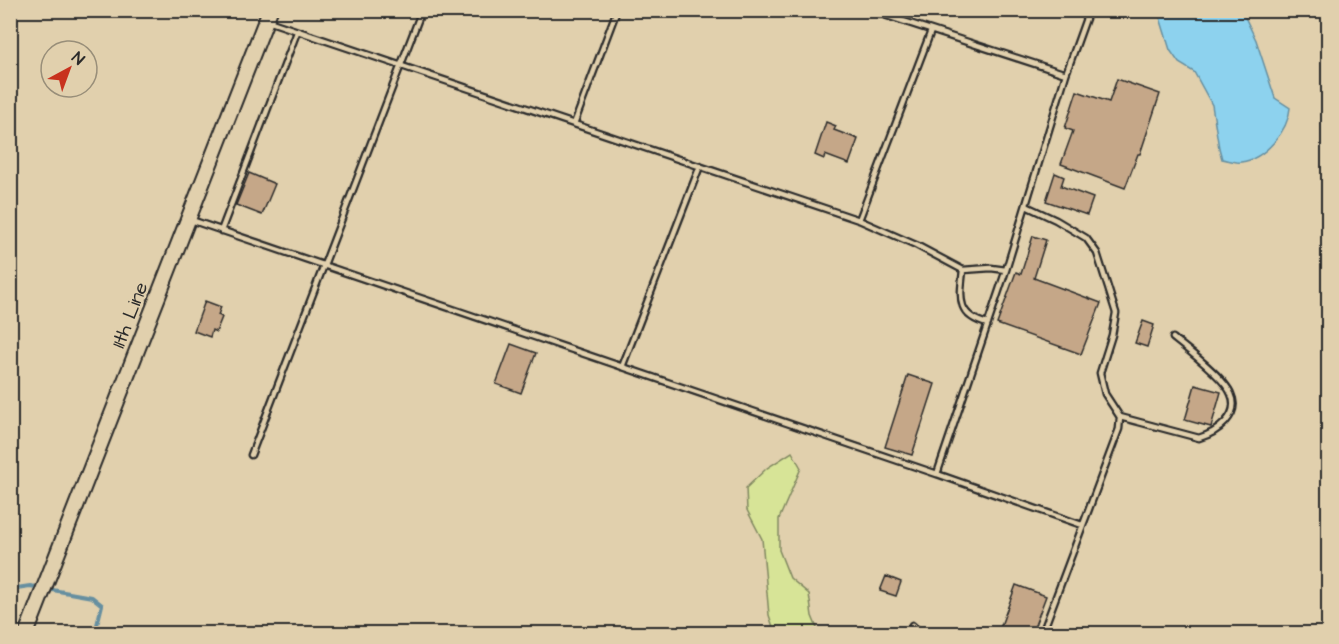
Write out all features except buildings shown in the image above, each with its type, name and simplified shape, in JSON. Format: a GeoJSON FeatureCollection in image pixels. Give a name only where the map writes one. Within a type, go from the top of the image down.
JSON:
{"type":"FeatureCollection","features":[{"type":"Feature","properties":{"kind":"main road","name":"11th Line"},"geometry":{"type":"LineString","coordinates":[[26,633],[268,15]]}},
{"type":"Feature","properties":{"kind":"lane"},"geometry":{"type":"LineString","coordinates":[[251,455],[422,10]]}},
{"type":"Feature","properties":{"kind":"lane"},"geometry":{"type":"LineString","coordinates":[[574,124],[617,10]]}},
{"type":"Feature","properties":{"kind":"lane"},"geometry":{"type":"LineString","coordinates":[[870,10],[931,32],[1066,74]]}},
{"type":"Feature","properties":{"kind":"lane"},"geometry":{"type":"LineString","coordinates":[[937,474],[1006,270],[1066,74],[1089,10]]}},
{"type":"Feature","properties":{"kind":"lane"},"geometry":{"type":"LineString","coordinates":[[268,15],[297,32],[859,220],[916,245],[963,270],[985,268],[1006,270]]}},
{"type":"Feature","properties":{"kind":"lane"},"geometry":{"type":"LineString","coordinates":[[221,231],[297,32]]}},
{"type":"Feature","properties":{"kind":"lane"},"geometry":{"type":"LineString","coordinates":[[859,220],[931,32]]}},
{"type":"Feature","properties":{"kind":"lane"},"geometry":{"type":"LineString","coordinates":[[622,367],[700,166]]}},
{"type":"Feature","properties":{"kind":"lane"},"geometry":{"type":"LineString","coordinates":[[1026,206],[1086,238],[1097,253],[1116,313],[1112,335],[1100,373],[1105,394],[1120,417],[1119,429],[1042,633]]}},
{"type":"Feature","properties":{"kind":"lane"},"geometry":{"type":"LineString","coordinates":[[189,219],[1082,525]]}},
{"type":"Feature","properties":{"kind":"lane"},"geometry":{"type":"LineString","coordinates":[[963,270],[961,294],[964,312],[974,320],[988,324]]}},
{"type":"Feature","properties":{"kind":"lane"},"geometry":{"type":"LineString","coordinates":[[1120,417],[1199,438],[1211,435],[1230,417],[1231,394],[1198,357],[1173,338]]}},
{"type":"Feature","properties":{"kind":"lane"},"geometry":{"type":"LineString","coordinates":[[912,625],[922,633]]}},
{"type":"Feature","properties":{"kind":"green space"},"geometry":{"type":"Polygon","coordinates":[[[792,452],[801,468],[779,519],[779,550],[790,578],[809,594],[812,616],[819,633],[775,633],[769,615],[762,539],[747,510],[746,488],[767,468],[792,452]]]}},
{"type":"Feature","properties":{"kind":"water"},"geometry":{"type":"Polygon","coordinates":[[[1158,11],[1242,11],[1256,40],[1275,98],[1290,108],[1285,126],[1267,150],[1250,160],[1241,162],[1222,159],[1212,105],[1194,72],[1179,63],[1170,50],[1158,11]]]}},
{"type":"Feature","properties":{"kind":"waterway"},"geometry":{"type":"LineString","coordinates":[[10,589],[30,586],[92,597],[102,605],[97,625],[101,634]]}}]}
